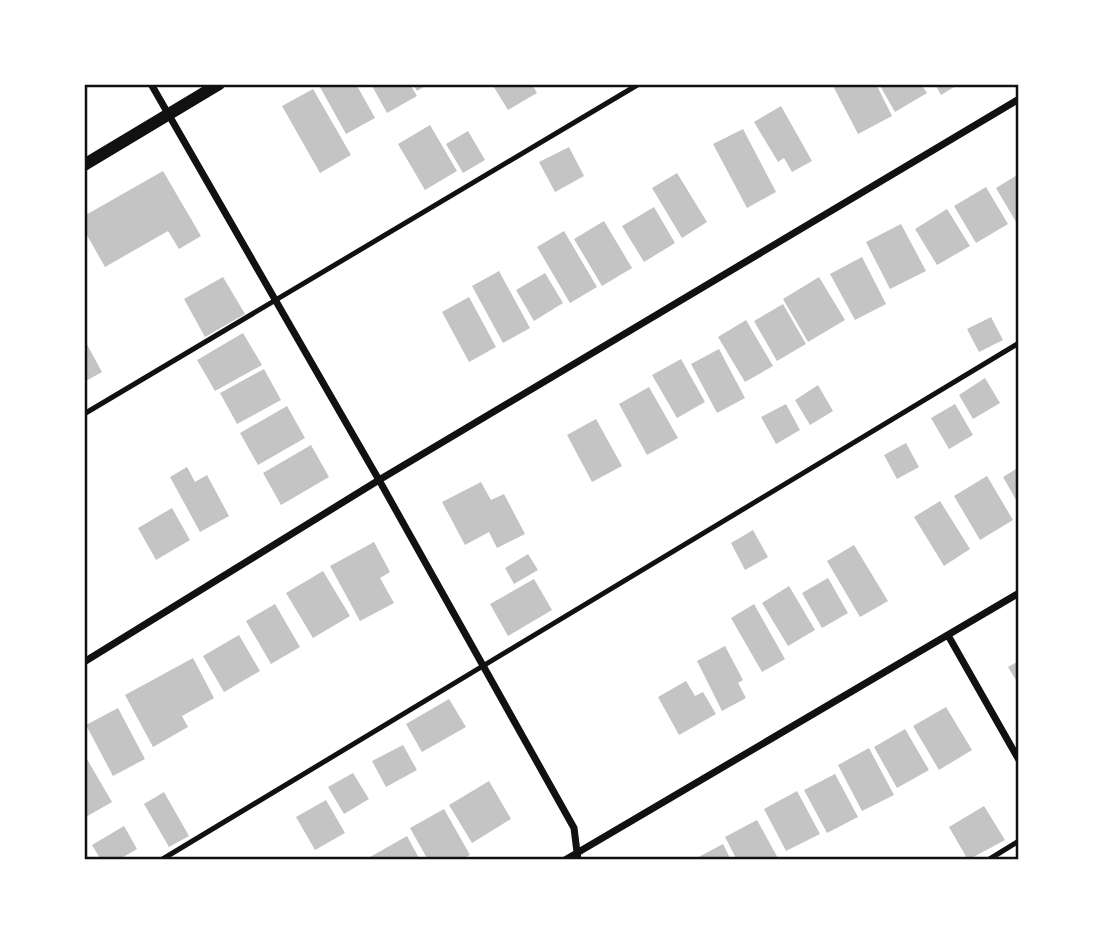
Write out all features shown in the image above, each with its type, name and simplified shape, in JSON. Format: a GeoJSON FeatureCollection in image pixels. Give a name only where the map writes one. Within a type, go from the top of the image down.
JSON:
{"type":"FeatureCollection","features":[{"type":"Feature","properties":{"kind":"street"},"geometry":{"type":"LineString","coordinates":[[151,84],[379,480],[574,828],[578,856],[584,860]]}},
{"type":"Feature","properties":{"kind":"street"},"geometry":{"type":"LineString","coordinates":[[84,165],[219,84]]}},
{"type":"Feature","properties":{"kind":"street"},"geometry":{"type":"LineString","coordinates":[[84,662],[379,480],[1019,99]]}},
{"type":"Feature","properties":{"kind":"street"},"geometry":{"type":"LineString","coordinates":[[565,860],[578,856],[1019,593]]}},
{"type":"Feature","properties":{"kind":"street"},"geometry":{"type":"LineString","coordinates":[[949,637],[1019,761]]}},
{"type":"Feature","properties":{"kind":"lane"},"geometry":{"type":"LineString","coordinates":[[84,414],[639,84]]}},
{"type":"Feature","properties":{"kind":"lane"},"geometry":{"type":"LineString","coordinates":[[161,860],[1019,343]]}},
{"type":"Feature","properties":{"kind":"lane"},"geometry":{"type":"LineString","coordinates":[[988,860],[1019,841]]}},
{"type":"Feature","properties":{"kind":"building"},"geometry":{"type":"Polygon","coordinates":[[[326,84],[356,84],[375,118],[346,134],[320,87],[326,84]]]}},
{"type":"Feature","properties":{"kind":"building"},"geometry":{"type":"Polygon","coordinates":[[[371,84],[410,84],[417,96],[387,113],[371,84]]]}},
{"type":"Feature","properties":{"kind":"building"},"geometry":{"type":"Polygon","coordinates":[[[413,84],[428,84],[417,91],[413,84]]]}},
{"type":"Feature","properties":{"kind":"building"},"geometry":{"type":"Polygon","coordinates":[[[492,84],[532,84],[537,93],[508,110],[492,84]]]}},
{"type":"Feature","properties":{"kind":"building"},"geometry":{"type":"Polygon","coordinates":[[[832,84],[876,84],[892,116],[858,134],[832,84]]]}},
{"type":"Feature","properties":{"kind":"building"},"geometry":{"type":"Polygon","coordinates":[[[879,84],[921,84],[927,93],[895,112],[879,84]]]}},
{"type":"Feature","properties":{"kind":"building"},"geometry":{"type":"Polygon","coordinates":[[[935,84],[959,84],[941,95],[935,84]]]}},
{"type":"Feature","properties":{"kind":"building"},"geometry":{"type":"Polygon","coordinates":[[[313,89],[351,155],[320,173],[282,106],[313,89]]]}},
{"type":"Feature","properties":{"kind":"building"},"geometry":{"type":"Polygon","coordinates":[[[781,106],[812,161],[792,172],[784,158],[778,162],[754,122],[781,106]]]}},
{"type":"Feature","properties":{"kind":"building"},"geometry":{"type":"Polygon","coordinates":[[[430,125],[457,171],[425,190],[398,144],[430,125]]]}},
{"type":"Feature","properties":{"kind":"building"},"geometry":{"type":"Polygon","coordinates":[[[743,129],[776,192],[747,208],[713,144],[743,129]]]}},
{"type":"Feature","properties":{"kind":"building"},"geometry":{"type":"Polygon","coordinates":[[[468,131],[485,160],[463,173],[446,144],[468,131]]]}},
{"type":"Feature","properties":{"kind":"building"},"geometry":{"type":"Polygon","coordinates":[[[569,147],[584,176],[555,192],[539,162],[569,147]]]}},
{"type":"Feature","properties":{"kind":"building"},"geometry":{"type":"Polygon","coordinates":[[[163,171],[201,236],[179,249],[168,231],[105,267],[84,230],[84,216],[163,171]]]}},
{"type":"Feature","properties":{"kind":"building"},"geometry":{"type":"Polygon","coordinates":[[[677,173],[707,222],[682,238],[652,188],[677,173]]]}},
{"type":"Feature","properties":{"kind":"building"},"geometry":{"type":"Polygon","coordinates":[[[1019,174],[1019,227],[996,188],[1019,174]]]}},
{"type":"Feature","properties":{"kind":"building"},"geometry":{"type":"Polygon","coordinates":[[[986,187],[1008,224],[976,243],[954,206],[986,187]]]}},
{"type":"Feature","properties":{"kind":"building"},"geometry":{"type":"Polygon","coordinates":[[[654,207],[675,243],[644,262],[622,226],[654,207]]]}},
{"type":"Feature","properties":{"kind":"building"},"geometry":{"type":"Polygon","coordinates":[[[947,209],[970,246],[937,265],[915,229],[947,209]]]}},
{"type":"Feature","properties":{"kind":"building"},"geometry":{"type":"Polygon","coordinates":[[[604,221],[632,268],[602,286],[574,239],[604,221]]]}},
{"type":"Feature","properties":{"kind":"building"},"geometry":{"type":"Polygon","coordinates":[[[901,224],[926,271],[890,289],[866,242],[901,224]]]}},
{"type":"Feature","properties":{"kind":"building"},"geometry":{"type":"Polygon","coordinates":[[[564,231],[597,287],[570,303],[537,247],[564,231]]]}},
{"type":"Feature","properties":{"kind":"building"},"geometry":{"type":"Polygon","coordinates":[[[862,257],[886,304],[855,320],[830,274],[862,257]]]}},
{"type":"Feature","properties":{"kind":"building"},"geometry":{"type":"Polygon","coordinates":[[[499,271],[530,328],[503,343],[472,286],[499,271]]]}},
{"type":"Feature","properties":{"kind":"building"},"geometry":{"type":"Polygon","coordinates":[[[545,273],[563,303],[534,321],[516,290],[545,273]]]}},
{"type":"Feature","properties":{"kind":"building"},"geometry":{"type":"Polygon","coordinates":[[[223,277],[245,314],[205,337],[184,299],[223,277]]]}},
{"type":"Feature","properties":{"kind":"building"},"geometry":{"type":"Polygon","coordinates":[[[819,277],[845,320],[808,342],[783,299],[819,277]]]}},
{"type":"Feature","properties":{"kind":"building"},"geometry":{"type":"Polygon","coordinates":[[[469,297],[496,347],[469,362],[442,312],[469,297]]]}},
{"type":"Feature","properties":{"kind":"building"},"geometry":{"type":"Polygon","coordinates":[[[783,304],[806,344],[777,361],[754,321],[783,304]]]}},
{"type":"Feature","properties":{"kind":"building"},"geometry":{"type":"Polygon","coordinates":[[[991,317],[1003,340],[979,352],[967,329],[991,317]]]}},
{"type":"Feature","properties":{"kind":"building"},"geometry":{"type":"Polygon","coordinates":[[[746,320],[773,366],[745,382],[718,337],[746,320]]]}},
{"type":"Feature","properties":{"kind":"building"},"geometry":{"type":"Polygon","coordinates":[[[243,333],[262,365],[215,391],[197,360],[243,333]]]}},
{"type":"Feature","properties":{"kind":"building"},"geometry":{"type":"Polygon","coordinates":[[[84,339],[102,372],[84,382],[84,339]]]}},
{"type":"Feature","properties":{"kind":"building"},"geometry":{"type":"Polygon","coordinates":[[[719,349],[745,398],[717,413],[691,364],[719,349]]]}},
{"type":"Feature","properties":{"kind":"building"},"geometry":{"type":"Polygon","coordinates":[[[681,359],[705,402],[677,418],[652,375],[681,359]]]}},
{"type":"Feature","properties":{"kind":"building"},"geometry":{"type":"Polygon","coordinates":[[[264,369],[281,400],[237,424],[220,393],[264,369]]]}},
{"type":"Feature","properties":{"kind":"building"},"geometry":{"type":"Polygon","coordinates":[[[985,378],[1000,403],[973,419],[959,395],[985,378]]]}},
{"type":"Feature","properties":{"kind":"building"},"geometry":{"type":"Polygon","coordinates":[[[818,385],[833,411],[810,425],[795,400],[818,385]]]}},
{"type":"Feature","properties":{"kind":"building"},"geometry":{"type":"Polygon","coordinates":[[[649,387],[678,438],[647,455],[619,404],[649,387]]]}},
{"type":"Feature","properties":{"kind":"building"},"geometry":{"type":"Polygon","coordinates":[[[786,404],[800,430],[776,444],[761,417],[786,404]]]}},
{"type":"Feature","properties":{"kind":"building"},"geometry":{"type":"Polygon","coordinates":[[[955,404],[973,435],[949,449],[931,418],[955,404]]]}},
{"type":"Feature","properties":{"kind":"building"},"geometry":{"type":"Polygon","coordinates":[[[287,406],[305,438],[258,465],[240,433],[287,406]]]}},
{"type":"Feature","properties":{"kind":"building"},"geometry":{"type":"Polygon","coordinates":[[[596,419],[622,466],[592,482],[567,435],[596,419]]]}},
{"type":"Feature","properties":{"kind":"building"},"geometry":{"type":"Polygon","coordinates":[[[906,443],[919,467],[897,479],[884,455],[906,443]]]}},
{"type":"Feature","properties":{"kind":"building"},"geometry":{"type":"Polygon","coordinates":[[[311,445],[329,477],[281,505],[263,473],[311,445]]]}},
{"type":"Feature","properties":{"kind":"building"},"geometry":{"type":"Polygon","coordinates":[[[187,467],[195,482],[207,475],[229,516],[200,532],[170,477],[187,467]]]}},
{"type":"Feature","properties":{"kind":"building"},"geometry":{"type":"Polygon","coordinates":[[[1019,467],[1019,505],[1003,477],[1019,467]]]}},
{"type":"Feature","properties":{"kind":"building"},"geometry":{"type":"Polygon","coordinates":[[[987,476],[1013,520],[980,540],[954,496],[987,476]]]}},
{"type":"Feature","properties":{"kind":"building"},"geometry":{"type":"Polygon","coordinates":[[[481,482],[491,500],[504,494],[525,534],[497,548],[489,532],[465,545],[442,502],[481,482]]]}},
{"type":"Feature","properties":{"kind":"building"},"geometry":{"type":"Polygon","coordinates":[[[940,501],[970,549],[944,566],[914,517],[940,501]]]}},
{"type":"Feature","properties":{"kind":"building"},"geometry":{"type":"Polygon","coordinates":[[[172,508],[190,540],[156,560],[138,528],[172,508]]]}},
{"type":"Feature","properties":{"kind":"building"},"geometry":{"type":"Polygon","coordinates":[[[753,530],[768,557],[745,570],[731,543],[753,530]]]}},
{"type":"Feature","properties":{"kind":"building"},"geometry":{"type":"Polygon","coordinates":[[[374,542],[390,572],[380,578],[394,603],[360,621],[330,566],[374,542]]]}},
{"type":"Feature","properties":{"kind":"building"},"geometry":{"type":"Polygon","coordinates":[[[854,545],[888,601],[860,617],[827,561],[854,545]]]}},
{"type":"Feature","properties":{"kind":"building"},"geometry":{"type":"Polygon","coordinates":[[[528,554],[538,570],[514,584],[505,568],[528,554]]]}},
{"type":"Feature","properties":{"kind":"building"},"geometry":{"type":"Polygon","coordinates":[[[323,571],[350,616],[313,638],[286,593],[323,571]]]}},
{"type":"Feature","properties":{"kind":"building"},"geometry":{"type":"Polygon","coordinates":[[[828,578],[848,613],[822,628],[802,593],[828,578]]]}},
{"type":"Feature","properties":{"kind":"building"},"geometry":{"type":"Polygon","coordinates":[[[534,579],[552,610],[508,636],[490,604],[534,579]]]}},
{"type":"Feature","properties":{"kind":"building"},"geometry":{"type":"Polygon","coordinates":[[[789,586],[815,630],[788,646],[762,603],[789,586]]]}},
{"type":"Feature","properties":{"kind":"building"},"geometry":{"type":"Polygon","coordinates":[[[275,604],[300,647],[271,664],[246,621],[275,604]]]}},
{"type":"Feature","properties":{"kind":"building"},"geometry":{"type":"Polygon","coordinates":[[[754,604],[785,659],[762,672],[731,618],[754,604]]]}},
{"type":"Feature","properties":{"kind":"building"},"geometry":{"type":"Polygon","coordinates":[[[239,635],[260,671],[224,692],[203,656],[239,635]]]}},
{"type":"Feature","properties":{"kind":"building"},"geometry":{"type":"Polygon","coordinates":[[[725,646],[743,680],[738,683],[746,698],[722,711],[697,661],[725,646]]]}},
{"type":"Feature","properties":{"kind":"building"},"geometry":{"type":"Polygon","coordinates":[[[193,658],[214,698],[182,716],[188,727],[153,747],[125,695],[193,658]]]}},
{"type":"Feature","properties":{"kind":"building"},"geometry":{"type":"Polygon","coordinates":[[[1019,661],[1019,685],[1008,667],[1019,661]]]}},
{"type":"Feature","properties":{"kind":"building"},"geometry":{"type":"Polygon","coordinates":[[[686,681],[695,696],[703,692],[716,714],[679,735],[658,697],[686,681]]]}},
{"type":"Feature","properties":{"kind":"building"},"geometry":{"type":"Polygon","coordinates":[[[449,699],[466,727],[422,752],[406,724],[449,699]]]}},
{"type":"Feature","properties":{"kind":"building"},"geometry":{"type":"Polygon","coordinates":[[[946,707],[972,750],[939,770],[913,726],[946,707]]]}},
{"type":"Feature","properties":{"kind":"building"},"geometry":{"type":"Polygon","coordinates":[[[118,708],[145,759],[113,776],[86,725],[118,708]]]}},
{"type":"Feature","properties":{"kind":"building"},"geometry":{"type":"Polygon","coordinates":[[[905,729],[929,770],[897,788],[874,747],[905,729]]]}},
{"type":"Feature","properties":{"kind":"building"},"geometry":{"type":"Polygon","coordinates":[[[403,745],[417,770],[386,787],[372,761],[403,745]]]}},
{"type":"Feature","properties":{"kind":"building"},"geometry":{"type":"Polygon","coordinates":[[[869,748],[894,795],[862,811],[838,765],[869,748]]]}},
{"type":"Feature","properties":{"kind":"building"},"geometry":{"type":"Polygon","coordinates":[[[84,754],[112,802],[84,818],[84,754]]]}},
{"type":"Feature","properties":{"kind":"building"},"geometry":{"type":"Polygon","coordinates":[[[353,773],[369,799],[344,814],[328,787],[353,773]]]}},
{"type":"Feature","properties":{"kind":"building"},"geometry":{"type":"Polygon","coordinates":[[[835,774],[858,817],[827,833],[804,790],[835,774]]]}},
{"type":"Feature","properties":{"kind":"building"},"geometry":{"type":"Polygon","coordinates":[[[489,781],[511,819],[472,843],[449,805],[489,781]]]}},
{"type":"Feature","properties":{"kind":"building"},"geometry":{"type":"Polygon","coordinates":[[[797,791],[820,834],[786,851],[764,809],[797,791]]]}},
{"type":"Feature","properties":{"kind":"building"},"geometry":{"type":"Polygon","coordinates":[[[164,792],[189,836],[169,847],[144,804],[164,792]]]}},
{"type":"Feature","properties":{"kind":"building"},"geometry":{"type":"Polygon","coordinates":[[[326,800],[345,833],[315,850],[296,817],[326,800]]]}},
{"type":"Feature","properties":{"kind":"building"},"geometry":{"type":"Polygon","coordinates":[[[984,806],[1005,840],[968,860],[949,827],[984,806]]]}},
{"type":"Feature","properties":{"kind":"building"},"geometry":{"type":"Polygon","coordinates":[[[444,809],[470,855],[461,860],[428,860],[410,828],[444,809]]]}},
{"type":"Feature","properties":{"kind":"building"},"geometry":{"type":"Polygon","coordinates":[[[757,820],[779,860],[737,860],[725,837],[757,820]]]}},
{"type":"Feature","properties":{"kind":"building"},"geometry":{"type":"Polygon","coordinates":[[[124,826],[137,849],[118,860],[101,860],[92,845],[124,826]]]}},
{"type":"Feature","properties":{"kind":"building"},"geometry":{"type":"Polygon","coordinates":[[[407,836],[420,860],[372,860],[370,857],[407,836]]]}},
{"type":"Feature","properties":{"kind":"building"},"geometry":{"type":"Polygon","coordinates":[[[723,844],[731,860],[693,860],[723,844]]]}}]}
